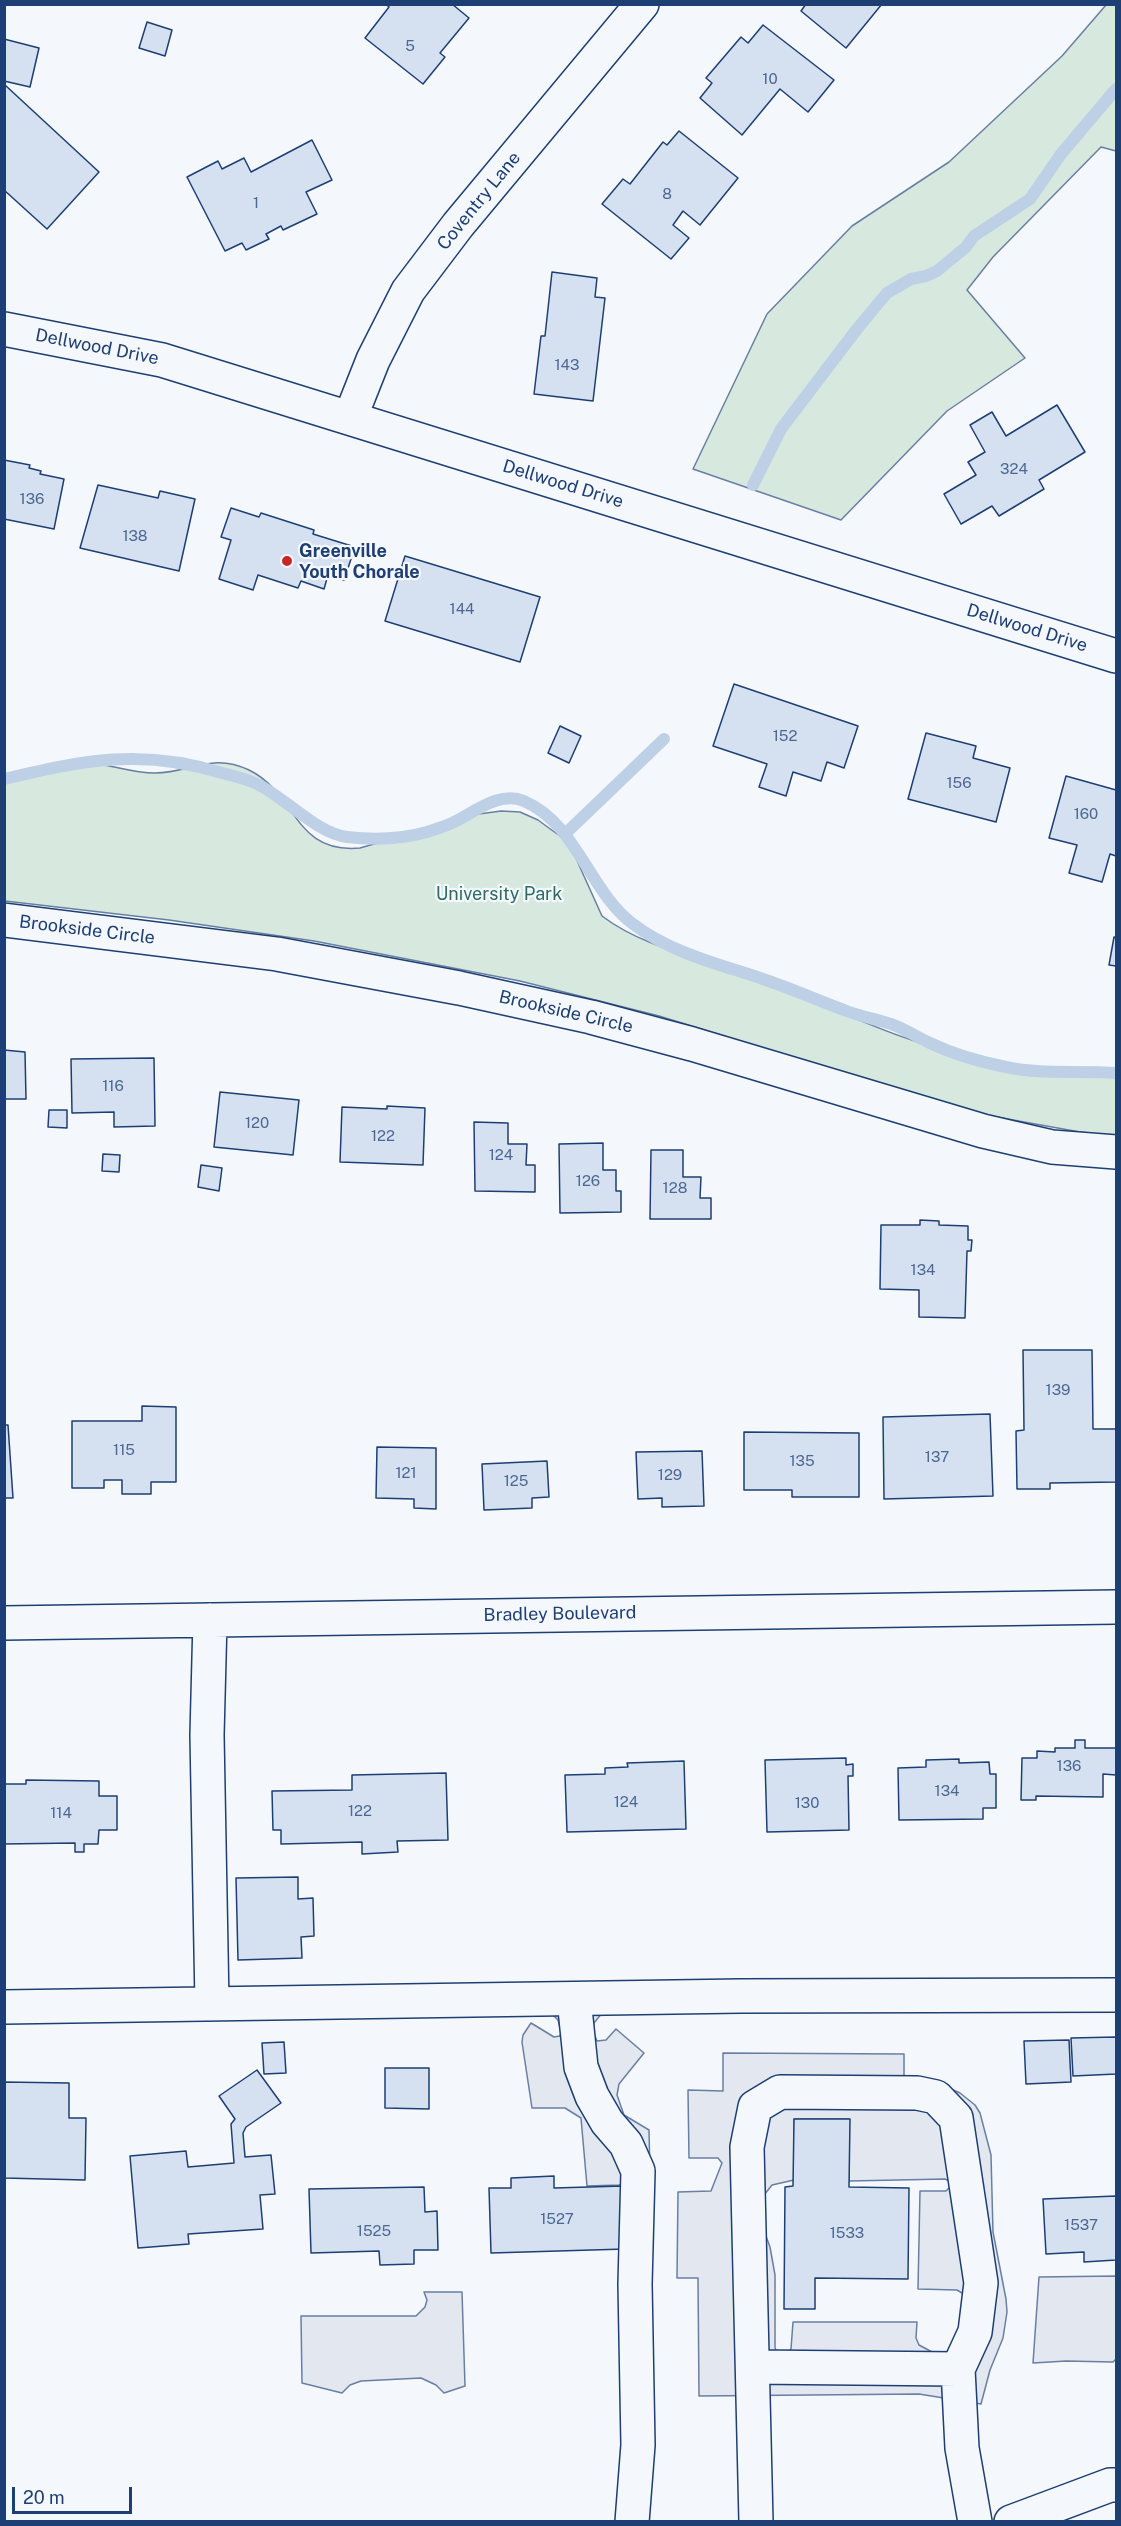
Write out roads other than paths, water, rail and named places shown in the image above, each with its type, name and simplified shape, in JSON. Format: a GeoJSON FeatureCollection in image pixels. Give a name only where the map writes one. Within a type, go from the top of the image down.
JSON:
{"type":"FeatureCollection","features":[{"type":"Feature","properties":{"kind":"street","name":"Coventry Lane"},"geometry":{"type":"LineString","coordinates":[[350,417],[373,360],[408,291],[458,225],[642,4]]}},
{"type":"Feature","properties":{"kind":"street","name":"Dellwood Drive"},"geometry":{"type":"LineString","coordinates":[[4,329],[162,360],[1116,656]]}},
{"type":"Feature","properties":{"kind":"street","name":"Brookside Circle"},"geometry":{"type":"LineString","coordinates":[[4,920],[277,954],[459,988],[591,1017],[692,1044],[983,1131],[1052,1147],[1116,1152]]}},
{"type":"Feature","properties":{"kind":"street","name":"Bradley Boulevard"},"geometry":{"type":"LineString","coordinates":[[4,1623],[1116,1607]]}},
{"type":"Feature","properties":{"kind":"street"},"geometry":{"type":"LineString","coordinates":[[210,1620],[207,1735],[212,2004]]}},
{"type":"Feature","properties":{"kind":"street"},"geometry":{"type":"LineString","coordinates":[[4,2007],[574,1999],[1116,1995]]}},
{"type":"Feature","properties":{"kind":"street"},"geometry":{"type":"LineString","coordinates":[[574,1999],[581,2067],[592,2096],[607,2122],[626,2144],[638,2171],[635,2284],[638,2445],[632,2522]]}},
{"type":"Feature","properties":{"kind":"street"},"geometry":{"type":"LineString","coordinates":[[756,2522],[747,2147],[755,2107],[780,2092],[917,2092],[936,2097],[956,2118],[981,2283],[975,2332],[958,2369],[962,2448],[975,2522]]}},
{"type":"Feature","properties":{"kind":"street"},"geometry":{"type":"LineString","coordinates":[[753,2367],[958,2369]]}},
{"type":"Feature","properties":{"kind":"street"},"geometry":{"type":"LineString","coordinates":[[1011,2522],[1110,2485],[1116,2485]]}},
{"type":"Feature","properties":{"kind":"waterway"},"geometry":{"type":"LineString","coordinates":[[753,485],[781,429],[887,293],[911,279],[937,271],[966,247],[974,236],[1030,199],[1061,154],[1116,89]]}},
{"type":"Feature","properties":{"kind":"waterway"},"geometry":{"type":"LineString","coordinates":[[565,834],[664,739]]}},
{"type":"Feature","properties":{"kind":"waterway"},"geometry":{"type":"LineString","coordinates":[[4,779],[87,762],[113,760],[139,759],[193,765],[257,784],[335,834],[367,838],[398,837],[427,832],[453,823],[497,800],[506,798],[524,801],[557,825],[618,910],[633,924],[663,943],[850,1012],[891,1024],[939,1047],[977,1060],[1033,1071],[1116,1073]]}},
{"type":"Feature","properties":{"kind":"place","name":"Greenville Youth Chorale"},"geometry":{"type":"Point","coordinates":[287,561]}},
{"type":"Feature","properties":{"kind":"park label","name":"University Park"},"geometry":{"type":"Point","coordinates":[499,894]}}]}
